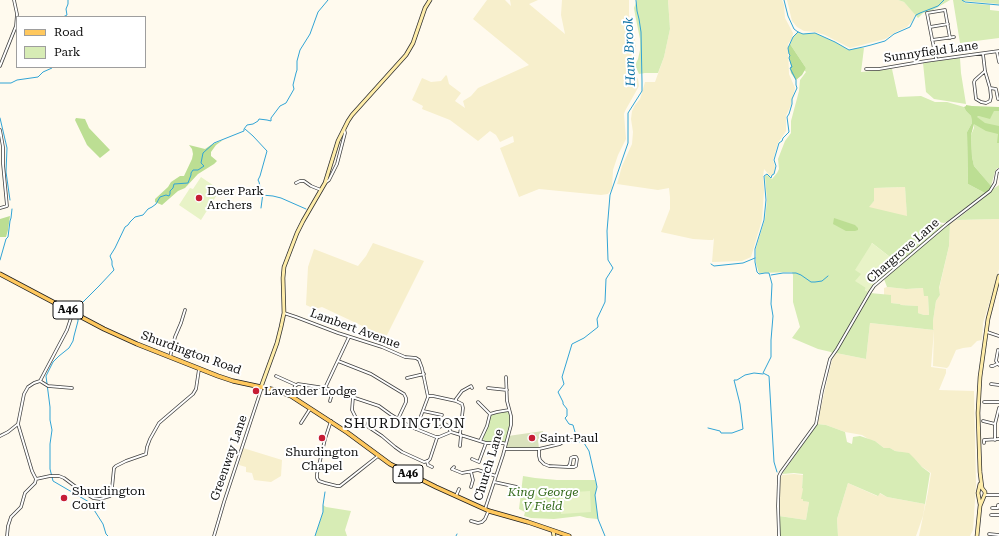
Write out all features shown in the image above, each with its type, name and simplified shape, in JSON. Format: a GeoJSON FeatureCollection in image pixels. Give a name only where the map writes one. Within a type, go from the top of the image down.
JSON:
{"type":"FeatureCollection","features":[{"type":"Feature","properties":{"kind":"main road","name":"Shurdington Road"},"geometry":{"type":"LineString","coordinates":[[0,274],[130,341],[199,369],[291,396],[331,421],[378,456],[399,469],[456,497],[487,510],[569,536]]}},
{"type":"Feature","properties":{"kind":"street"},"geometry":{"type":"LineString","coordinates":[[14,0],[17,16]]}},
{"type":"Feature","properties":{"kind":"street"},"geometry":{"type":"LineString","coordinates":[[261,387],[276,343],[284,313],[282,278],[284,267],[297,233],[325,183],[344,128],[352,115],[406,55],[413,43],[425,8],[430,0]]}},
{"type":"Feature","properties":{"kind":"street"},"geometry":{"type":"LineString","coordinates":[[936,59],[927,13],[945,10],[950,38]]}},
{"type":"Feature","properties":{"kind":"street"},"geometry":{"type":"LineString","coordinates":[[930,27],[948,24]]}},
{"type":"Feature","properties":{"kind":"street"},"geometry":{"type":"LineString","coordinates":[[0,66],[16,26]]}},
{"type":"Feature","properties":{"kind":"street"},"geometry":{"type":"LineString","coordinates":[[932,40],[954,37]]}},
{"type":"Feature","properties":{"kind":"street"},"geometry":{"type":"LineString","coordinates":[[998,51],[999,62]]}},
{"type":"Feature","properties":{"kind":"street","name":"Sunnyfield Lane"},"geometry":{"type":"LineString","coordinates":[[866,69],[878,69],[936,59],[998,51]]}},
{"type":"Feature","properties":{"kind":"street"},"geometry":{"type":"LineString","coordinates":[[983,53],[985,71],[991,97],[990,101],[986,103],[977,100],[975,96],[974,82],[985,71]]}},
{"type":"Feature","properties":{"kind":"street"},"geometry":{"type":"LineString","coordinates":[[990,88],[996,89],[998,99]]}},
{"type":"Feature","properties":{"kind":"street"},"geometry":{"type":"LineString","coordinates":[[325,183],[329,180],[337,164],[344,128]]}},
{"type":"Feature","properties":{"kind":"street"},"geometry":{"type":"LineString","coordinates":[[0,130],[3,147],[7,206],[0,208]]}},
{"type":"Feature","properties":{"kind":"street","name":"Chargrove Lane"},"geometry":{"type":"LineString","coordinates":[[779,536],[779,476],[816,424],[830,359],[870,292],[874,286],[947,224],[990,191],[999,170]]}},
{"type":"Feature","properties":{"kind":"street"},"geometry":{"type":"LineString","coordinates":[[296,183],[304,181],[321,190]]}},
{"type":"Feature","properties":{"kind":"street"},"geometry":{"type":"LineString","coordinates":[[980,506],[984,493],[981,482],[978,407],[980,377],[985,332],[999,276]]}},
{"type":"Feature","properties":{"kind":"street"},"geometry":{"type":"LineString","coordinates":[[170,357],[174,337],[181,323],[184,310]]}},
{"type":"Feature","properties":{"kind":"street"},"geometry":{"type":"LineString","coordinates":[[7,536],[11,517],[21,507],[26,493],[35,484],[36,479],[32,471],[18,424],[24,392],[28,387],[40,381],[67,330],[73,312]]}},
{"type":"Feature","properties":{"kind":"street","name":"Lambert Avenue"},"geometry":{"type":"LineString","coordinates":[[284,313],[349,337],[382,347],[406,357],[416,358],[420,362],[424,374]]}},
{"type":"Feature","properties":{"kind":"street"},"geometry":{"type":"LineString","coordinates":[[985,332],[999,336]]}},
{"type":"Feature","properties":{"kind":"street"},"geometry":{"type":"LineString","coordinates":[[325,388],[349,337]]}},
{"type":"Feature","properties":{"kind":"street"},"geometry":{"type":"LineString","coordinates":[[991,366],[998,364],[996,360],[998,350]]}},
{"type":"Feature","properties":{"kind":"street"},"geometry":{"type":"LineString","coordinates":[[338,361],[371,374],[402,394],[406,398],[398,419]]}},
{"type":"Feature","properties":{"kind":"street"},"geometry":{"type":"LineString","coordinates":[[36,479],[59,476],[93,498],[100,499],[110,495],[114,468],[126,461],[146,454],[150,439],[159,423],[193,394],[196,389],[199,369]]}},
{"type":"Feature","properties":{"kind":"street"},"geometry":{"type":"LineString","coordinates":[[407,378],[424,374],[428,396],[428,400],[416,429]]}},
{"type":"Feature","properties":{"kind":"street"},"geometry":{"type":"LineString","coordinates":[[276,376],[296,385],[299,384],[325,388],[380,406],[398,419],[437,438]]}},
{"type":"Feature","properties":{"kind":"street","name":"Church Lane"},"geometry":{"type":"LineString","coordinates":[[487,510],[494,482],[505,449],[510,425],[511,416],[509,410],[506,378]]}},
{"type":"Feature","properties":{"kind":"street"},"geometry":{"type":"LineString","coordinates":[[40,381],[48,386],[72,388]]}},
{"type":"Feature","properties":{"kind":"street"},"geometry":{"type":"LineString","coordinates":[[291,396],[296,385]]}},
{"type":"Feature","properties":{"kind":"street"},"geometry":{"type":"LineString","coordinates":[[992,385],[999,385]]}},
{"type":"Feature","properties":{"kind":"street"},"geometry":{"type":"LineString","coordinates":[[456,401],[462,391],[471,386]]}},
{"type":"Feature","properties":{"kind":"street","name":"Greenway Lane"},"geometry":{"type":"LineString","coordinates":[[214,536],[261,387]]}},
{"type":"Feature","properties":{"kind":"street"},"geometry":{"type":"LineString","coordinates":[[488,388],[507,390]]}},
{"type":"Feature","properties":{"kind":"street"},"geometry":{"type":"LineString","coordinates":[[330,401],[333,390]]}},
{"type":"Feature","properties":{"kind":"street"},"geometry":{"type":"LineString","coordinates":[[428,396],[461,403],[463,407],[460,446]]}},
{"type":"Feature","properties":{"kind":"street"},"geometry":{"type":"LineString","coordinates":[[353,397],[352,410],[356,418]]}},
{"type":"Feature","properties":{"kind":"street"},"geometry":{"type":"LineString","coordinates":[[478,402],[490,414]]}},
{"type":"Feature","properties":{"kind":"street"},"geometry":{"type":"LineString","coordinates":[[984,402],[999,402]]}},
{"type":"Feature","properties":{"kind":"street"},"geometry":{"type":"LineString","coordinates":[[300,422],[310,408]]}},
{"type":"Feature","properties":{"kind":"street"},"geometry":{"type":"LineString","coordinates":[[490,414],[509,410]]}},
{"type":"Feature","properties":{"kind":"street"},"geometry":{"type":"LineString","coordinates":[[423,411],[442,415]]}},
{"type":"Feature","properties":{"kind":"street"},"geometry":{"type":"LineString","coordinates":[[995,440],[995,424],[999,411]]}},
{"type":"Feature","properties":{"kind":"street"},"geometry":{"type":"LineString","coordinates":[[480,442],[487,426],[490,414]]}},
{"type":"Feature","properties":{"kind":"street"},"geometry":{"type":"LineString","coordinates":[[331,421],[325,439],[317,474],[319,481],[340,486],[378,456]]}},
{"type":"Feature","properties":{"kind":"street"},"geometry":{"type":"LineString","coordinates":[[983,421],[995,424]]}},
{"type":"Feature","properties":{"kind":"street"},"geometry":{"type":"LineString","coordinates":[[0,436],[18,424]]}},
{"type":"Feature","properties":{"kind":"street"},"geometry":{"type":"LineString","coordinates":[[438,428],[444,424],[447,425],[451,432]]}},
{"type":"Feature","properties":{"kind":"street"},"geometry":{"type":"LineString","coordinates":[[367,426],[402,452],[424,462],[430,458],[437,438],[451,432],[461,434],[480,442],[506,444]]}},
{"type":"Feature","properties":{"kind":"street"},"geometry":{"type":"LineString","coordinates":[[984,443],[984,440],[999,439]]}},
{"type":"Feature","properties":{"kind":"street"},"geometry":{"type":"LineString","coordinates":[[505,449],[539,449],[560,444],[566,440],[577,440]]}},
{"type":"Feature","properties":{"kind":"street"},"geometry":{"type":"LineString","coordinates":[[472,459],[479,462],[486,443]]}},
{"type":"Feature","properties":{"kind":"street"},"geometry":{"type":"LineString","coordinates":[[539,449],[539,458],[544,464],[551,466],[568,467],[574,467],[576,466],[576,458],[571,458],[568,467]]}},
{"type":"Feature","properties":{"kind":"street"},"geometry":{"type":"LineString","coordinates":[[426,461],[428,465],[432,467]]}},
{"type":"Feature","properties":{"kind":"street"},"geometry":{"type":"LineString","coordinates":[[451,473],[453,468],[462,473],[481,471],[496,476]]}},
{"type":"Feature","properties":{"kind":"street"},"geometry":{"type":"LineString","coordinates":[[470,472],[473,480],[471,487]]}},
{"type":"Feature","properties":{"kind":"street"},"geometry":{"type":"LineString","coordinates":[[494,482],[517,487]]}},
{"type":"Feature","properties":{"kind":"street"},"geometry":{"type":"LineString","coordinates":[[977,536],[981,482]]}},
{"type":"Feature","properties":{"kind":"street"},"geometry":{"type":"LineString","coordinates":[[456,497],[459,489]]}},
{"type":"Feature","properties":{"kind":"street"},"geometry":{"type":"LineString","coordinates":[[979,493],[981,490],[984,493],[999,494]]}},
{"type":"Feature","properties":{"kind":"street"},"geometry":{"type":"LineString","coordinates":[[979,493],[981,497],[984,493]]}},
{"type":"Feature","properties":{"kind":"street"},"geometry":{"type":"LineString","coordinates":[[995,515],[996,508],[998,508],[999,505]]}},
{"type":"Feature","properties":{"kind":"street"},"geometry":{"type":"LineString","coordinates":[[471,521],[478,523],[482,522],[485,519],[487,510]]}},
{"type":"Feature","properties":{"kind":"street"},"geometry":{"type":"LineString","coordinates":[[991,515],[999,515]]}},
{"type":"Feature","properties":{"kind":"street"},"geometry":{"type":"LineString","coordinates":[[554,531],[554,536]]}},
{"type":"Feature","properties":{"kind":"street"},"geometry":{"type":"LineString","coordinates":[[989,534],[999,535]]}},
{"type":"Feature","properties":{"kind":"shaded area"},"geometry":{"type":"Polygon","coordinates":[[[487,0],[505,0],[511,6],[510,0],[538,0],[529,4],[565,34],[561,15],[562,0],[629,0],[629,15],[636,50],[630,63],[627,64],[638,79],[639,86],[624,114],[626,139],[613,170],[612,188],[608,194],[601,195],[539,189],[519,197],[500,148],[514,142],[513,136],[500,142],[496,135],[490,131],[478,141],[450,120],[422,109],[423,106],[412,100],[422,78],[431,82],[441,81],[446,75],[449,84],[461,93],[455,101],[465,108],[463,101],[471,96],[478,88],[529,65],[473,19],[487,0]]]}},
{"type":"Feature","properties":{"kind":"shaded area"},"geometry":{"type":"Polygon","coordinates":[[[668,0],[782,0],[785,18],[793,33],[792,39],[788,44],[789,74],[795,88],[791,105],[786,116],[786,131],[778,143],[773,160],[775,167],[774,173],[770,176],[764,169],[762,220],[751,257],[742,261],[712,262],[714,238],[713,240],[693,239],[661,232],[670,209],[669,188],[658,190],[617,184],[622,166],[632,144],[632,111],[640,99],[645,82],[655,82],[664,57],[670,29],[668,0]]]}},
{"type":"Feature","properties":{"kind":"shaded area"},"geometry":{"type":"Polygon","coordinates":[[[787,0],[898,0],[904,2],[915,14],[914,19],[907,27],[885,39],[850,48],[825,35],[804,31],[797,27],[792,21],[787,0]]]}},
{"type":"Feature","properties":{"kind":"shaded area"},"geometry":{"type":"Polygon","coordinates":[[[905,187],[908,227],[869,230],[869,206],[874,201],[874,188],[905,187]]]}},
{"type":"Feature","properties":{"kind":"shaded area"},"geometry":{"type":"Polygon","coordinates":[[[999,219],[999,269],[983,323],[982,340],[977,341],[971,347],[956,350],[947,368],[933,366],[933,321],[936,301],[940,295],[939,289],[949,246],[950,223],[956,220],[999,219]]]}},
{"type":"Feature","properties":{"kind":"shaded area"},"geometry":{"type":"Polygon","coordinates":[[[373,243],[424,261],[386,337],[322,307],[315,309],[306,305],[308,267],[314,249],[358,266],[366,256],[373,243]]]}},
{"type":"Feature","properties":{"kind":"shaded area"},"geometry":{"type":"Polygon","coordinates":[[[884,288],[906,289],[924,288],[928,295],[929,315],[918,313],[918,307],[916,306],[891,303],[884,295],[884,288]]]}},
{"type":"Feature","properties":{"kind":"shaded area"},"geometry":{"type":"Polygon","coordinates":[[[870,323],[934,330],[931,367],[946,369],[946,373],[939,390],[974,391],[976,485],[973,530],[970,536],[919,536],[931,473],[921,466],[916,460],[901,452],[890,448],[884,448],[875,441],[862,435],[817,424],[832,360],[836,353],[866,359],[870,323]]]}},
{"type":"Feature","properties":{"kind":"shaded area"},"geometry":{"type":"Polygon","coordinates":[[[243,448],[282,460],[281,476],[271,482],[254,480],[252,473],[246,472],[246,467],[239,465],[243,448]]]}},
{"type":"Feature","properties":{"kind":"shaded area"},"geometry":{"type":"Polygon","coordinates":[[[782,475],[803,475],[802,488],[804,501],[809,502],[806,520],[779,516],[780,479],[782,475]]]}},
{"type":"Feature","properties":{"kind":"shaded area"},"geometry":{"type":"Polygon","coordinates":[[[848,483],[877,496],[879,493],[887,497],[925,504],[923,516],[916,536],[838,536],[837,519],[848,483]]]}},
{"type":"Feature","properties":{"kind":"green space"},"geometry":{"type":"Polygon","coordinates":[[[637,0],[668,0],[670,29],[664,57],[658,73],[639,74],[635,65],[640,50],[640,39],[634,8],[637,0]]]}},
{"type":"Feature","properties":{"kind":"green space"},"geometry":{"type":"Polygon","coordinates":[[[898,0],[950,0],[933,10],[923,13],[918,18],[904,2],[898,0]]]}},
{"type":"Feature","properties":{"kind":"green space"},"geometry":{"type":"Polygon","coordinates":[[[953,0],[999,0],[999,4],[965,1],[964,3],[990,5],[990,10],[999,11],[999,38],[960,43],[953,0]]]}},
{"type":"Feature","properties":{"kind":"green space"},"geometry":{"type":"Polygon","coordinates":[[[798,32],[803,34],[815,33],[849,50],[864,48],[861,72],[892,69],[898,97],[921,96],[935,102],[947,102],[964,107],[971,116],[972,123],[967,132],[968,184],[985,193],[948,221],[944,223],[931,221],[943,226],[899,264],[872,243],[861,273],[866,288],[865,290],[868,292],[833,354],[792,338],[800,327],[793,302],[792,272],[759,273],[756,263],[756,248],[765,219],[767,200],[765,176],[767,175],[772,179],[779,169],[778,159],[785,141],[791,133],[791,121],[799,91],[800,80],[806,72],[804,70],[806,68],[790,44],[793,37],[798,32]],[[905,187],[874,188],[874,201],[869,207],[907,216],[905,187]]]}},
{"type":"Feature","properties":{"kind":"green space"},"geometry":{"type":"Polygon","coordinates":[[[790,44],[806,68],[802,75],[796,80],[791,73],[790,68],[790,55],[788,48],[790,44]]]}},
{"type":"Feature","properties":{"kind":"green space"},"geometry":{"type":"Polygon","coordinates":[[[960,58],[966,104],[934,99],[926,92],[923,63],[960,58]]]}},
{"type":"Feature","properties":{"kind":"green space"},"geometry":{"type":"Polygon","coordinates":[[[966,105],[999,107],[999,111],[994,111],[990,119],[979,116],[977,117],[985,123],[999,126],[999,143],[997,143],[998,134],[986,131],[974,124],[971,135],[974,166],[992,187],[985,193],[968,184],[967,132],[972,123],[971,116],[964,107],[966,105]]]}},
{"type":"Feature","properties":{"kind":"green space"},"geometry":{"type":"Polygon","coordinates":[[[994,111],[999,111],[999,168],[997,168],[995,172],[991,186],[974,166],[971,135],[974,128],[974,119],[994,111]]]}},
{"type":"Feature","properties":{"kind":"green space"},"geometry":{"type":"Polygon","coordinates":[[[76,118],[85,119],[89,128],[110,150],[100,158],[87,145],[75,120],[76,118]]]}},
{"type":"Feature","properties":{"kind":"green space"},"geometry":{"type":"Polygon","coordinates":[[[223,140],[216,145],[211,152],[211,156],[217,161],[214,164],[198,174],[185,188],[178,191],[162,205],[155,202],[155,199],[168,187],[171,182],[180,176],[184,176],[193,154],[189,145],[205,149],[223,140]]]}},
{"type":"Feature","properties":{"kind":"green space","name":"Deer Park Archers"},"geometry":{"type":"Polygon","coordinates":[[[201,177],[220,190],[201,220],[179,205],[190,188],[193,189],[201,177]]]}},
{"type":"Feature","properties":{"kind":"green space"},"geometry":{"type":"Polygon","coordinates":[[[999,185],[999,219],[956,220],[993,189],[999,185]]]}},
{"type":"Feature","properties":{"kind":"green space"},"geometry":{"type":"Polygon","coordinates":[[[10,216],[6,237],[0,237],[0,219],[10,216]]]}},
{"type":"Feature","properties":{"kind":"green space"},"geometry":{"type":"Polygon","coordinates":[[[834,218],[855,225],[858,230],[846,231],[833,224],[834,218]]]}},
{"type":"Feature","properties":{"kind":"green space"},"geometry":{"type":"Polygon","coordinates":[[[950,223],[949,246],[939,288],[940,295],[936,301],[933,321],[934,330],[870,323],[866,359],[836,353],[870,293],[891,295],[891,303],[918,306],[918,313],[929,315],[928,296],[924,296],[923,288],[906,289],[887,287],[884,279],[950,223]]]}},
{"type":"Feature","properties":{"kind":"green space"},"geometry":{"type":"Polygon","coordinates":[[[872,243],[899,264],[873,285],[868,292],[865,290],[866,288],[855,281],[861,274],[855,270],[872,243]]]}},
{"type":"Feature","properties":{"kind":"green space"},"geometry":{"type":"Polygon","coordinates":[[[509,410],[511,425],[506,444],[486,443],[483,436],[492,413],[509,410]]]}},
{"type":"Feature","properties":{"kind":"green space"},"geometry":{"type":"Polygon","coordinates":[[[817,424],[826,425],[845,432],[847,442],[852,444],[853,437],[860,436],[875,441],[884,448],[909,453],[930,473],[925,504],[887,497],[880,493],[878,496],[848,483],[837,519],[838,536],[780,536],[779,516],[806,520],[809,502],[801,499],[803,474],[782,474],[817,424]]]}},
{"type":"Feature","properties":{"kind":"green space"},"geometry":{"type":"Polygon","coordinates":[[[543,431],[543,438],[538,439],[539,449],[505,449],[508,436],[543,431]]]}},
{"type":"Feature","properties":{"kind":"green space","name":"King George V Field"},"geometry":{"type":"Polygon","coordinates":[[[523,476],[557,480],[595,480],[597,487],[595,495],[598,519],[580,516],[554,519],[531,518],[524,516],[525,512],[519,509],[523,476]]]}},
{"type":"Feature","properties":{"kind":"green space"},"geometry":{"type":"Polygon","coordinates":[[[590,491],[591,512],[561,514],[560,493],[590,491]]]}},
{"type":"Feature","properties":{"kind":"green space"},"geometry":{"type":"Polygon","coordinates":[[[323,505],[326,507],[351,511],[345,530],[347,536],[315,536],[323,512],[323,505]]]}},
{"type":"Feature","properties":{"kind":"waterway"},"geometry":{"type":"LineString","coordinates":[[65,16],[67,15],[66,9],[68,0]]}},
{"type":"Feature","properties":{"kind":"waterway"},"geometry":{"type":"LineString","coordinates":[[78,313],[78,307],[114,270],[110,256],[125,227],[135,217],[143,215],[148,209],[156,204],[160,197],[166,195],[169,196],[174,184],[188,183],[193,170],[198,170],[204,166],[201,163],[203,153],[214,143],[244,131],[247,125],[253,124],[259,119],[271,121],[271,118],[280,106],[286,103],[294,89],[293,85],[300,50],[310,34],[318,12],[328,0]]}},
{"type":"Feature","properties":{"kind":"waterway","name":"Ham Brook"},"geometry":{"type":"LineString","coordinates":[[574,440],[575,432],[573,425],[569,424],[565,418],[567,416],[567,409],[558,392],[564,384],[562,377],[572,344],[584,338],[598,327],[597,319],[605,302],[606,279],[613,268],[608,260],[607,231],[610,195],[628,143],[628,113],[642,91],[641,32],[636,0]]}},
{"type":"Feature","properties":{"kind":"waterway"},"geometry":{"type":"LineString","coordinates":[[784,0],[788,16],[794,29],[803,34],[815,33],[849,50],[885,41],[894,34],[910,27],[916,15],[938,6],[944,0]]}},
{"type":"Feature","properties":{"kind":"waterway"},"geometry":{"type":"LineString","coordinates":[[962,0],[965,2],[999,5]]}},
{"type":"Feature","properties":{"kind":"waterway"},"geometry":{"type":"LineString","coordinates":[[777,472],[774,462],[769,376],[763,373],[771,357],[773,316],[771,304],[772,284],[769,273],[759,274],[757,272],[755,249],[764,220],[766,200],[764,176],[767,174],[771,178],[774,174],[776,166],[774,160],[779,143],[789,132],[787,117],[797,88],[796,80],[790,68],[792,67],[788,48],[793,37],[798,32]]}},
{"type":"Feature","properties":{"kind":"waterway"},"geometry":{"type":"LineString","coordinates":[[0,83],[11,83],[17,80],[38,77],[43,72],[52,68]]}},
{"type":"Feature","properties":{"kind":"waterway"},"geometry":{"type":"LineString","coordinates":[[0,118],[7,148],[6,172],[10,200]]}},
{"type":"Feature","properties":{"kind":"waterway"},"geometry":{"type":"LineString","coordinates":[[245,129],[267,151],[258,180],[262,195],[281,198],[306,209]]}},
{"type":"Feature","properties":{"kind":"waterway"},"geometry":{"type":"LineString","coordinates":[[261,208],[263,193]]}},
{"type":"Feature","properties":{"kind":"waterway"},"geometry":{"type":"LineString","coordinates":[[0,260],[6,239],[8,237],[12,209]]}},
{"type":"Feature","properties":{"kind":"waterway"},"geometry":{"type":"LineString","coordinates":[[711,264],[714,266],[743,263],[755,258]]}},
{"type":"Feature","properties":{"kind":"waterway"},"geometry":{"type":"LineString","coordinates":[[771,275],[796,273],[811,282],[822,281],[828,276]]}},
{"type":"Feature","properties":{"kind":"waterway"},"geometry":{"type":"LineString","coordinates":[[78,317],[73,341],[69,348],[53,362],[46,376],[52,430],[50,444],[50,469],[53,481],[89,502],[103,524],[108,536]]}},
{"type":"Feature","properties":{"kind":"waterway"},"geometry":{"type":"LineString","coordinates":[[708,428],[720,431],[721,433],[732,433],[743,429],[740,404],[734,380],[754,373],[763,374]]}},
{"type":"Feature","properties":{"kind":"waterway","name":"Ham Brook"},"geometry":{"type":"LineString","coordinates":[[576,441],[584,443],[589,451],[597,487],[595,495],[598,519],[605,536]]}},
{"type":"Feature","properties":{"kind":"waterway"},"geometry":{"type":"LineString","coordinates":[[315,536],[323,512],[325,492]]}},
{"type":"Feature","properties":{"kind":"place","name":"Deer Park Archers"},"geometry":{"type":"Point","coordinates":[199,198]}},
{"type":"Feature","properties":{"kind":"place","name":"Lavender Lodge"},"geometry":{"type":"Point","coordinates":[256,391]}},
{"type":"Feature","properties":{"kind":"place","name":"Shurdington Chapel"},"geometry":{"type":"Point","coordinates":[322,438]}},
{"type":"Feature","properties":{"kind":"place","name":"Saint Paul"},"geometry":{"type":"Point","coordinates":[532,438]}},
{"type":"Feature","properties":{"kind":"place","name":"Shurdington Court"},"geometry":{"type":"Point","coordinates":[64,498]}},
{"type":"Feature","properties":{"kind":"district","name":"SHURDINGTON"},"geometry":{"type":"Point","coordinates":[405,424]}}]}
